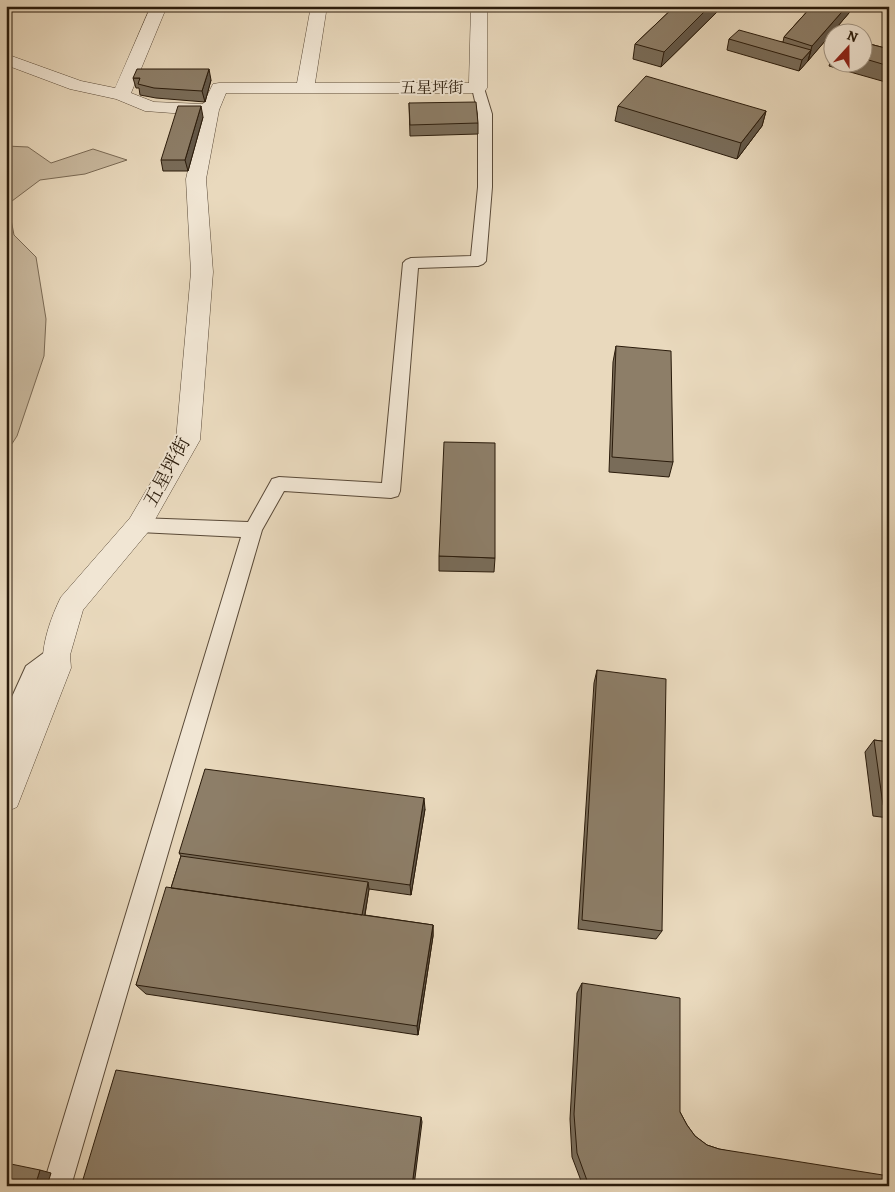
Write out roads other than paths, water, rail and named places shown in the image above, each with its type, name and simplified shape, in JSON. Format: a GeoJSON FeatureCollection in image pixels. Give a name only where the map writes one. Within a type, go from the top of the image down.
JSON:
{"type":"FeatureCollection","features":[{"type":"Feature","properties":{"kind":"street"},"geometry":{"type":"LineString","coordinates":[[121,95],[159,6]]}},
{"type":"Feature","properties":{"kind":"street"},"geometry":{"type":"LineString","coordinates":[[305,89],[319,6]]}},
{"type":"Feature","properties":{"kind":"street","name":"五星坪街"},"geometry":{"type":"LineString","coordinates":[[6,797],[57,668],[56,655],[71,605],[139,525],[188,440],[202,272],[196,179],[210,110],[219,88],[478,88],[479,6]]}},
{"type":"Feature","properties":{"kind":"street"},"geometry":{"type":"LineString","coordinates":[[6,59],[76,85],[121,95],[151,107],[210,110]]}},
{"type":"Feature","properties":{"kind":"lane"},"geometry":{"type":"LineString","coordinates":[[57,1186],[253,530],[279,484],[391,491],[411,263],[478,261],[485,187],[485,114],[478,88]]}},
{"type":"Feature","properties":{"kind":"lane"},"geometry":{"type":"LineString","coordinates":[[139,525],[253,530]]}},
{"type":"Feature","properties":{"kind":"lane"},"geometry":{"type":"LineString","coordinates":[[6,737],[33,672],[56,655]]}}]}
